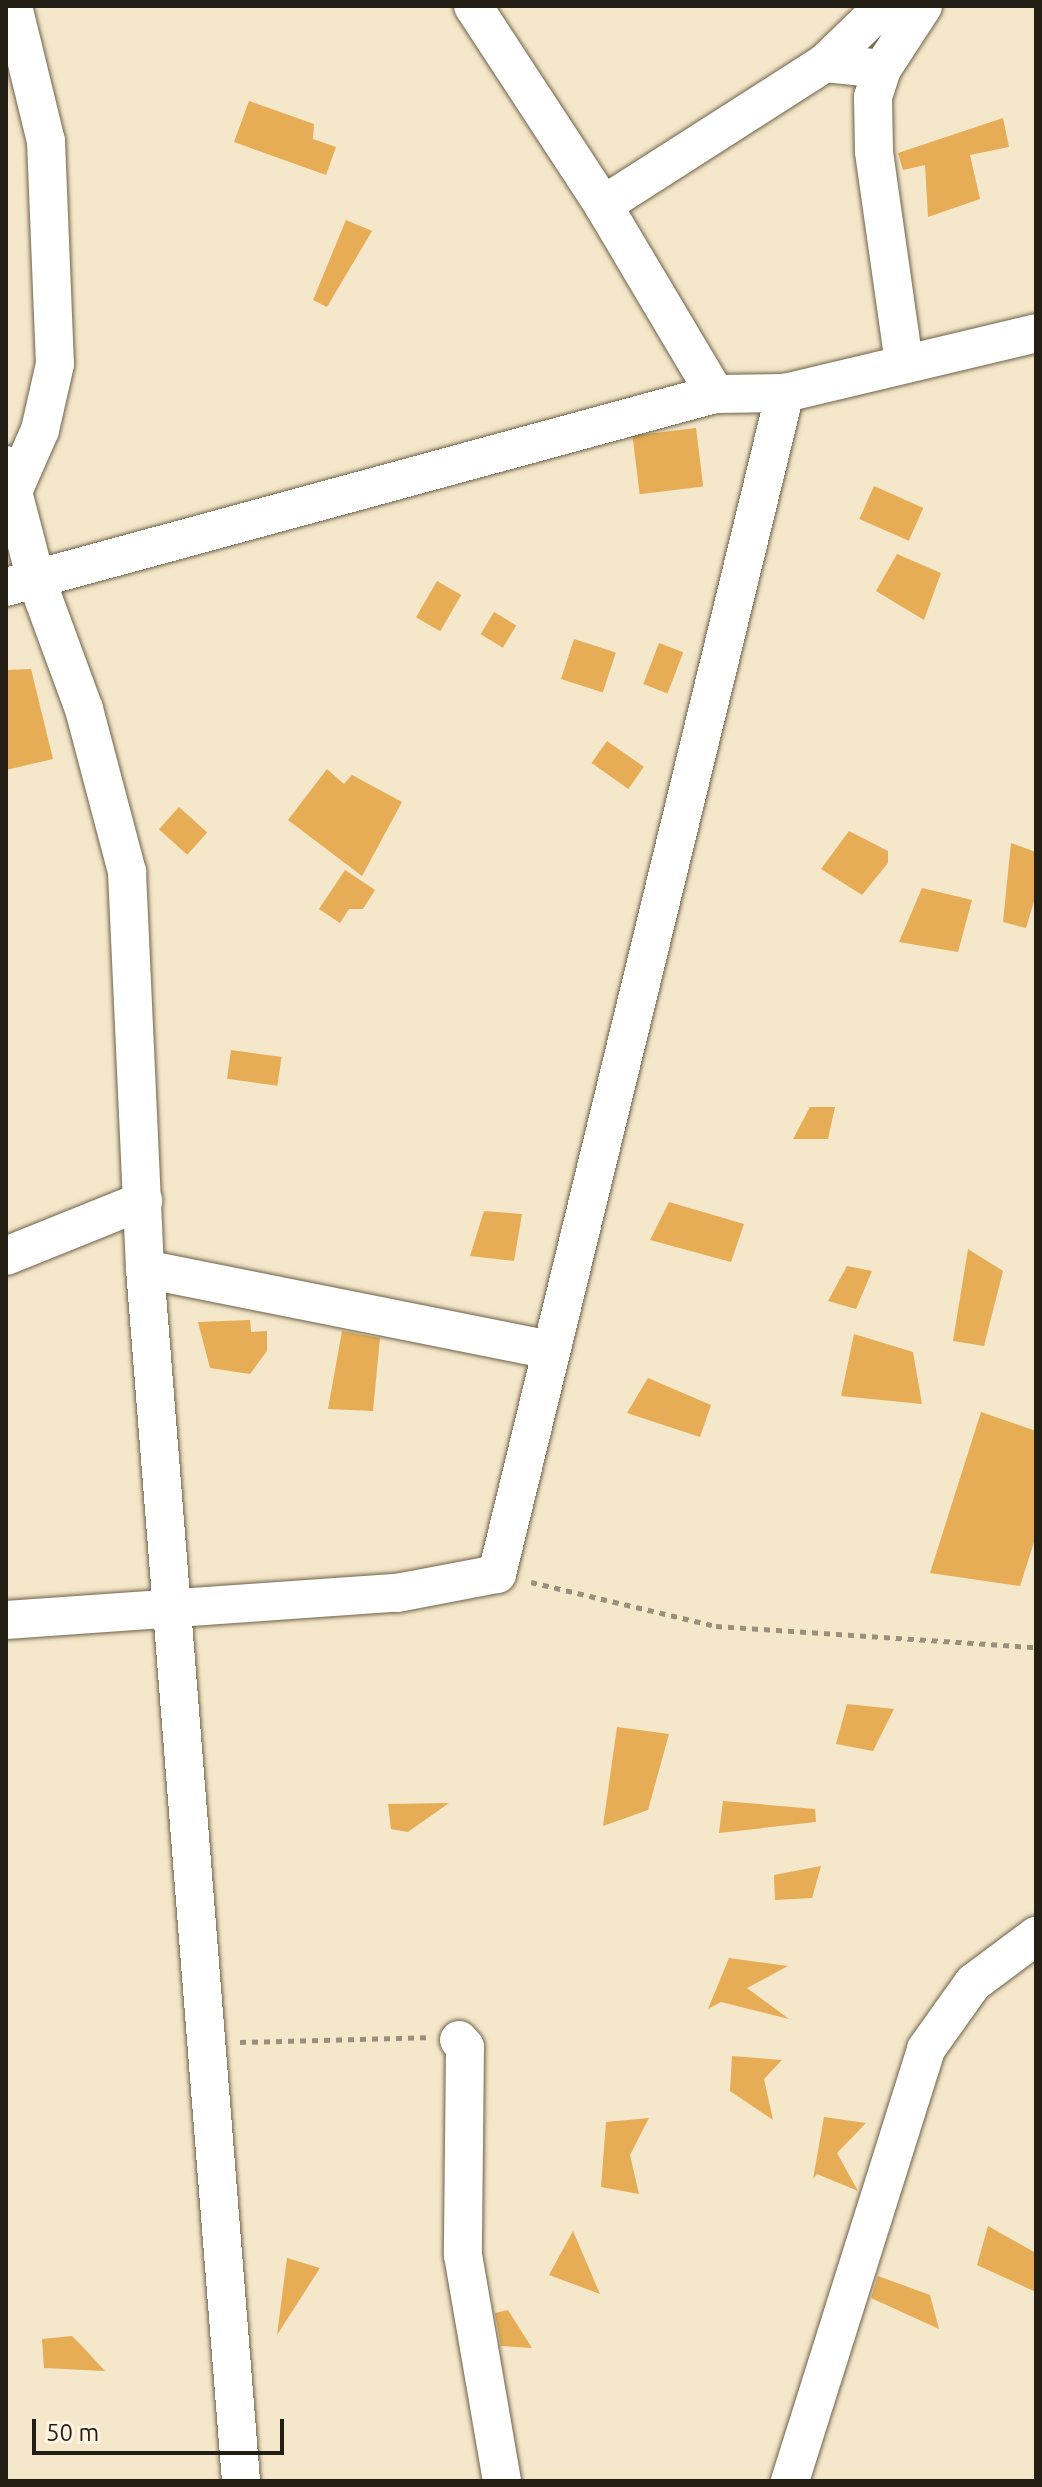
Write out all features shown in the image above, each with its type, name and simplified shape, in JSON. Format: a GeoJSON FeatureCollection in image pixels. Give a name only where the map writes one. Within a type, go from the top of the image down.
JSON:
{"type":"FeatureCollection","features":[{"type":"Feature","properties":{"kind":"street"},"geometry":{"type":"LineString","coordinates":[[13,6],[46,141],[55,364],[40,430],[10,476],[21,582],[84,709],[127,872],[145,1269],[241,2481]]}},
{"type":"Feature","properties":{"kind":"street"},"geometry":{"type":"LineString","coordinates":[[473,6],[603,205],[715,394]]}},
{"type":"Feature","properties":{"kind":"street"},"geometry":{"type":"LineString","coordinates":[[603,205],[825,63],[884,6]]}},
{"type":"Feature","properties":{"kind":"street"},"geometry":{"type":"LineString","coordinates":[[904,363],[874,151],[873,97],[882,69],[923,6]]}},
{"type":"Feature","properties":{"kind":"street"},"geometry":{"type":"LineString","coordinates":[[825,63],[882,69]]}},
{"type":"Feature","properties":{"kind":"street"},"geometry":{"type":"LineString","coordinates":[[21,582],[715,394],[785,393],[1036,333]]}},
{"type":"Feature","properties":{"kind":"street"},"geometry":{"type":"LineString","coordinates":[[6,1620],[170,1613],[397,1593],[497,1574],[785,393]]}},
{"type":"Feature","properties":{"kind":"street"},"geometry":{"type":"LineString","coordinates":[[6,1256],[143,1201]]}},
{"type":"Feature","properties":{"kind":"street"},"geometry":{"type":"LineString","coordinates":[[145,1269],[550,1350]]}},
{"type":"Feature","properties":{"kind":"street"},"geometry":{"type":"LineString","coordinates":[[790,2481],[926,2049],[973,1983],[1036,1936]]}},
{"type":"Feature","properties":{"kind":"street"},"geometry":{"type":"LineString","coordinates":[[459,2040],[465,2047],[463,2255],[502,2481]]}},
{"type":"Feature","properties":{"kind":"path"},"geometry":{"type":"LineString","coordinates":[[497,1574],[716,1626],[1036,1647]]}},
{"type":"Feature","properties":{"kind":"path"},"geometry":{"type":"LineString","coordinates":[[205,2042],[459,2040]]}},
{"type":"Feature","properties":{"kind":"building"},"geometry":{"type":"Polygon","coordinates":[[[249,101],[314,124],[313,139],[336,147],[326,175],[234,142],[249,101]]]}},
{"type":"Feature","properties":{"kind":"building"},"geometry":{"type":"Polygon","coordinates":[[[1003,118],[1009,147],[970,155],[980,199],[928,217],[925,165],[903,170],[898,153],[1003,118]]]}},
{"type":"Feature","properties":{"kind":"building"},"geometry":{"type":"Polygon","coordinates":[[[346,220],[372,231],[327,307],[313,300],[346,220]]]}},
{"type":"Feature","properties":{"kind":"building"},"geometry":{"type":"Polygon","coordinates":[[[696,428],[703,487],[640,494],[632,436],[696,428]]]}},
{"type":"Feature","properties":{"kind":"building"},"geometry":{"type":"Polygon","coordinates":[[[874,486],[923,508],[909,541],[859,519],[874,486]]]}},
{"type":"Feature","properties":{"kind":"building"},"geometry":{"type":"Polygon","coordinates":[[[897,554],[941,573],[924,620],[876,591],[897,554]]]}},
{"type":"Feature","properties":{"kind":"building"},"geometry":{"type":"Polygon","coordinates":[[[437,581],[461,595],[440,631],[416,617],[437,581]]]}},
{"type":"Feature","properties":{"kind":"building"},"geometry":{"type":"Polygon","coordinates":[[[494,612],[516,625],[503,648],[481,634],[494,612]]]}},
{"type":"Feature","properties":{"kind":"building"},"geometry":{"type":"Polygon","coordinates":[[[574,639],[616,653],[603,693],[561,679],[574,639]]]}},
{"type":"Feature","properties":{"kind":"building"},"geometry":{"type":"Polygon","coordinates":[[[659,643],[683,652],[668,693],[643,684],[659,643]]]}},
{"type":"Feature","properties":{"kind":"building"},"geometry":{"type":"Polygon","coordinates":[[[31,669],[53,759],[6,770],[6,670],[31,669]]]}},
{"type":"Feature","properties":{"kind":"building"},"geometry":{"type":"Polygon","coordinates":[[[607,741],[644,767],[628,789],[592,763],[607,741]]]}},
{"type":"Feature","properties":{"kind":"building"},"geometry":{"type":"Polygon","coordinates":[[[327,769],[344,784],[352,775],[402,802],[362,876],[288,820],[327,769]]]}},
{"type":"Feature","properties":{"kind":"building"},"geometry":{"type":"Polygon","coordinates":[[[179,807],[207,832],[187,855],[159,829],[179,807]]]}},
{"type":"Feature","properties":{"kind":"building"},"geometry":{"type":"Polygon","coordinates":[[[849,831],[888,851],[888,863],[862,895],[821,869],[849,831]]]}},
{"type":"Feature","properties":{"kind":"building"},"geometry":{"type":"Polygon","coordinates":[[[1011,843],[1036,852],[1036,895],[1026,928],[1003,922],[1011,843]]]}},
{"type":"Feature","properties":{"kind":"building"},"geometry":{"type":"Polygon","coordinates":[[[345,870],[375,890],[363,909],[349,909],[340,923],[319,909],[345,870]]]}},
{"type":"Feature","properties":{"kind":"building"},"geometry":{"type":"Polygon","coordinates":[[[922,888],[972,900],[958,952],[899,942],[922,888]]]}},
{"type":"Feature","properties":{"kind":"building"},"geometry":{"type":"Polygon","coordinates":[[[231,1050],[282,1057],[277,1086],[227,1079],[231,1050]]]}},
{"type":"Feature","properties":{"kind":"building"},"geometry":{"type":"Polygon","coordinates":[[[810,1107],[835,1107],[828,1139],[793,1139],[810,1107]]]}},
{"type":"Feature","properties":{"kind":"building"},"geometry":{"type":"Polygon","coordinates":[[[669,1202],[744,1224],[731,1262],[650,1240],[669,1202]]]}},
{"type":"Feature","properties":{"kind":"building"},"geometry":{"type":"Polygon","coordinates":[[[484,1211],[522,1214],[514,1261],[470,1256],[484,1211]]]}},
{"type":"Feature","properties":{"kind":"building"},"geometry":{"type":"Polygon","coordinates":[[[968,1249],[1003,1271],[984,1346],[953,1341],[968,1249]]]}},
{"type":"Feature","properties":{"kind":"building"},"geometry":{"type":"Polygon","coordinates":[[[847,1266],[872,1271],[856,1309],[828,1301],[847,1266]]]}},
{"type":"Feature","properties":{"kind":"building"},"geometry":{"type":"Polygon","coordinates":[[[250,1320],[251,1332],[267,1331],[267,1351],[250,1374],[210,1368],[198,1322],[250,1320]]]}},
{"type":"Feature","properties":{"kind":"building"},"geometry":{"type":"Polygon","coordinates":[[[342,1331],[380,1338],[373,1411],[328,1409],[342,1331]]]}},
{"type":"Feature","properties":{"kind":"building"},"geometry":{"type":"Polygon","coordinates":[[[854,1334],[913,1352],[922,1404],[841,1396],[854,1334]]]}},
{"type":"Feature","properties":{"kind":"building"},"geometry":{"type":"Polygon","coordinates":[[[648,1378],[711,1405],[700,1437],[627,1413],[648,1378]]]}},
{"type":"Feature","properties":{"kind":"building"},"geometry":{"type":"Polygon","coordinates":[[[981,1412],[1036,1431],[1036,1536],[1020,1586],[930,1573],[981,1412]]]}},
{"type":"Feature","properties":{"kind":"building"},"geometry":{"type":"Polygon","coordinates":[[[847,1704],[894,1709],[873,1751],[836,1744],[847,1704]]]}},
{"type":"Feature","properties":{"kind":"building"},"geometry":{"type":"Polygon","coordinates":[[[617,1727],[669,1734],[648,1810],[603,1826],[617,1727]]]}},
{"type":"Feature","properties":{"kind":"building"},"geometry":{"type":"Polygon","coordinates":[[[723,1801],[815,1809],[816,1822],[719,1833],[723,1801]]]}},
{"type":"Feature","properties":{"kind":"building"},"geometry":{"type":"Polygon","coordinates":[[[449,1803],[408,1832],[391,1829],[388,1804],[449,1803]]]}},
{"type":"Feature","properties":{"kind":"building"},"geometry":{"type":"Polygon","coordinates":[[[821,1866],[812,1898],[775,1900],[774,1875],[821,1866]]]}},
{"type":"Feature","properties":{"kind":"building"},"geometry":{"type":"Polygon","coordinates":[[[729,1958],[788,1966],[747,1988],[789,2019],[721,2002],[708,2009],[729,1958]]]}},
{"type":"Feature","properties":{"kind":"building"},"geometry":{"type":"Polygon","coordinates":[[[732,2056],[782,2060],[764,2079],[773,2120],[730,2091],[732,2056]]]}},
{"type":"Feature","properties":{"kind":"building"},"geometry":{"type":"Polygon","coordinates":[[[824,2117],[866,2123],[837,2153],[858,2191],[817,2174],[813,2179],[824,2117]]]}},
{"type":"Feature","properties":{"kind":"building"},"geometry":{"type":"Polygon","coordinates":[[[649,2118],[630,2155],[639,2194],[601,2187],[606,2122],[649,2118]]]}},
{"type":"Feature","properties":{"kind":"building"},"geometry":{"type":"Polygon","coordinates":[[[988,2226],[1036,2253],[1036,2292],[977,2265],[988,2226]]]}},
{"type":"Feature","properties":{"kind":"building"},"geometry":{"type":"Polygon","coordinates":[[[573,2231],[600,2294],[549,2275],[573,2231]]]}},
{"type":"Feature","properties":{"kind":"building"},"geometry":{"type":"Polygon","coordinates":[[[287,2258],[320,2268],[277,2335],[287,2258]]]}},
{"type":"Feature","properties":{"kind":"building"},"geometry":{"type":"Polygon","coordinates":[[[878,2276],[930,2295],[939,2329],[871,2298],[878,2276]]]}},
{"type":"Feature","properties":{"kind":"building"},"geometry":{"type":"Polygon","coordinates":[[[508,2310],[532,2348],[501,2346],[495,2313],[508,2310]]]}},
{"type":"Feature","properties":{"kind":"building"},"geometry":{"type":"Polygon","coordinates":[[[72,2336],[105,2371],[44,2368],[42,2339],[72,2336]]]}}]}
